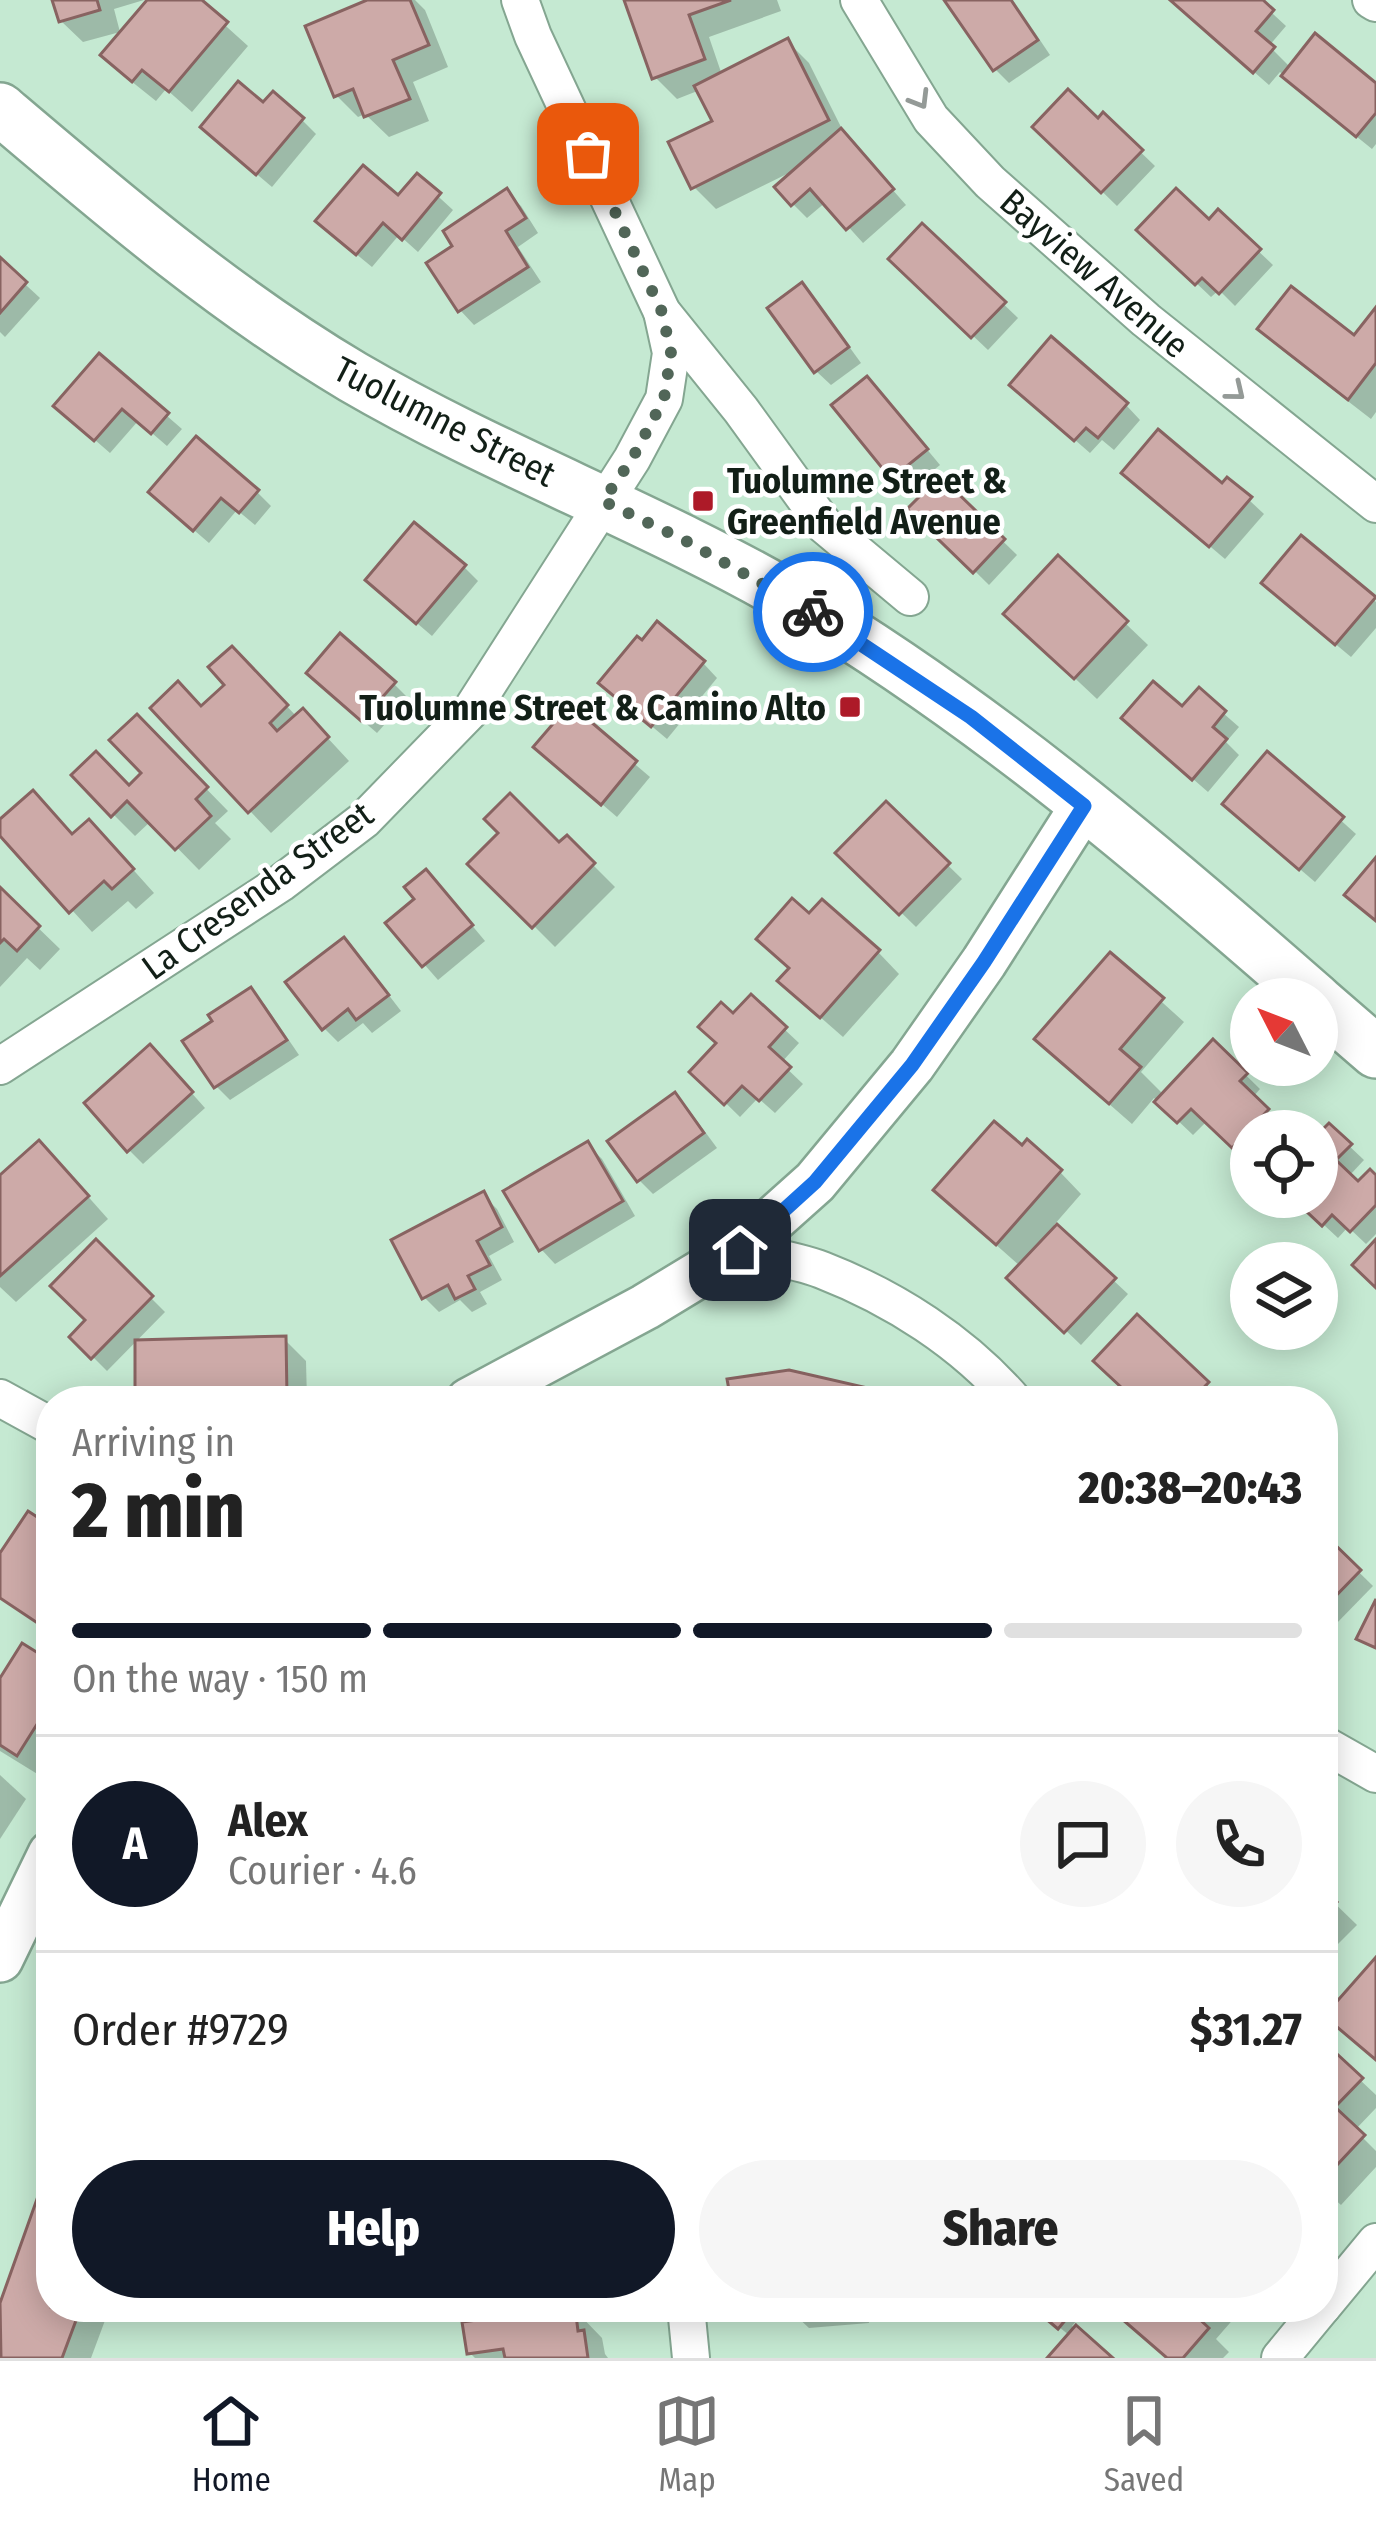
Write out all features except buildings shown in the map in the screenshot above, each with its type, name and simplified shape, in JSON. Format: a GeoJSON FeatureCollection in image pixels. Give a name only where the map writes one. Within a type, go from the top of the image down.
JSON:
{"type":"FeatureCollection","features":[{"type":"Feature","properties":{"kind":"main road","name":"Tuolumne Street"},"geometry":{"type":"LineString","coordinates":[[0,109],[133,222],[289,337],[415,409],[684,540],[858,640],[971,717],[1207,904],[1291,978]]}},
{"type":"Feature","properties":{"kind":"main road","name":"Tuolumne Street"},"geometry":{"type":"LineString","coordinates":[[1338,1019],[1376,1052]]}},
{"type":"Feature","properties":{"kind":"street"},"geometry":{"type":"LineString","coordinates":[[520,0],[662,312],[825,526],[910,597]]}},
{"type":"Feature","properties":{"kind":"street","name":"Bayview Avenue"},"geometry":{"type":"LineString","coordinates":[[859,0],[932,119],[990,182],[1146,320],[1376,504]]}},
{"type":"Feature","properties":{"kind":"street","name":"La Cresenda Street"},"geometry":{"type":"LineString","coordinates":[[0,1066],[281,883],[364,820],[472,709],[632,459],[664,399],[671,353],[662,312]]}},
{"type":"Feature","properties":{"kind":"street"},"geometry":{"type":"LineString","coordinates":[[497,1386],[740,1250],[815,1182],[912,1065],[1084,806]]}},
{"type":"Feature","properties":{"kind":"street"},"geometry":{"type":"LineString","coordinates":[[740,1250],[817,1268],[876,1293],[927,1324],[1001,1386]]}},
{"type":"Feature","properties":{"kind":"street"},"geometry":{"type":"LineString","coordinates":[[0,1398],[36,1418]]}},
{"type":"Feature","properties":{"kind":"street"},"geometry":{"type":"LineString","coordinates":[[1338,1752],[1376,1774]]}},
{"type":"Feature","properties":{"kind":"street"},"geometry":{"type":"LineString","coordinates":[[0,1959],[36,1885]]}},
{"type":"Feature","properties":{"kind":"street"},"geometry":{"type":"LineString","coordinates":[[1338,2289],[1376,2242]]}},
{"type":"Feature","properties":{"kind":"street"},"geometry":{"type":"LineString","coordinates":[[687,2322],[691,2358]]}},
{"type":"Feature","properties":{"kind":"street"},"geometry":{"type":"LineString","coordinates":[[1280,2358],[1310,2322]]}},
{"type":"Feature","properties":{"kind":"way so far"},"geometry":{"type":"LineString","coordinates":[[588,154],[662,312],[671,353],[664,399],[603,501],[813,612]]}},
{"type":"Feature","properties":{"kind":"place","name":"Tuolumne Street & Greenfield Avenue"},"geometry":{"type":"Point","coordinates":[703,501]}},
{"type":"Feature","properties":{"kind":"place","name":"Tuolumne Street & Camino Alto"},"geometry":{"type":"Point","coordinates":[850,707]}},
{"type":"Feature","properties":{"kind":"route"},"geometry":{"type":"LineString","coordinates":[[740,1250],[815,1182],[912,1065],[1084,806],[971,717],[813,612]]}}]}
